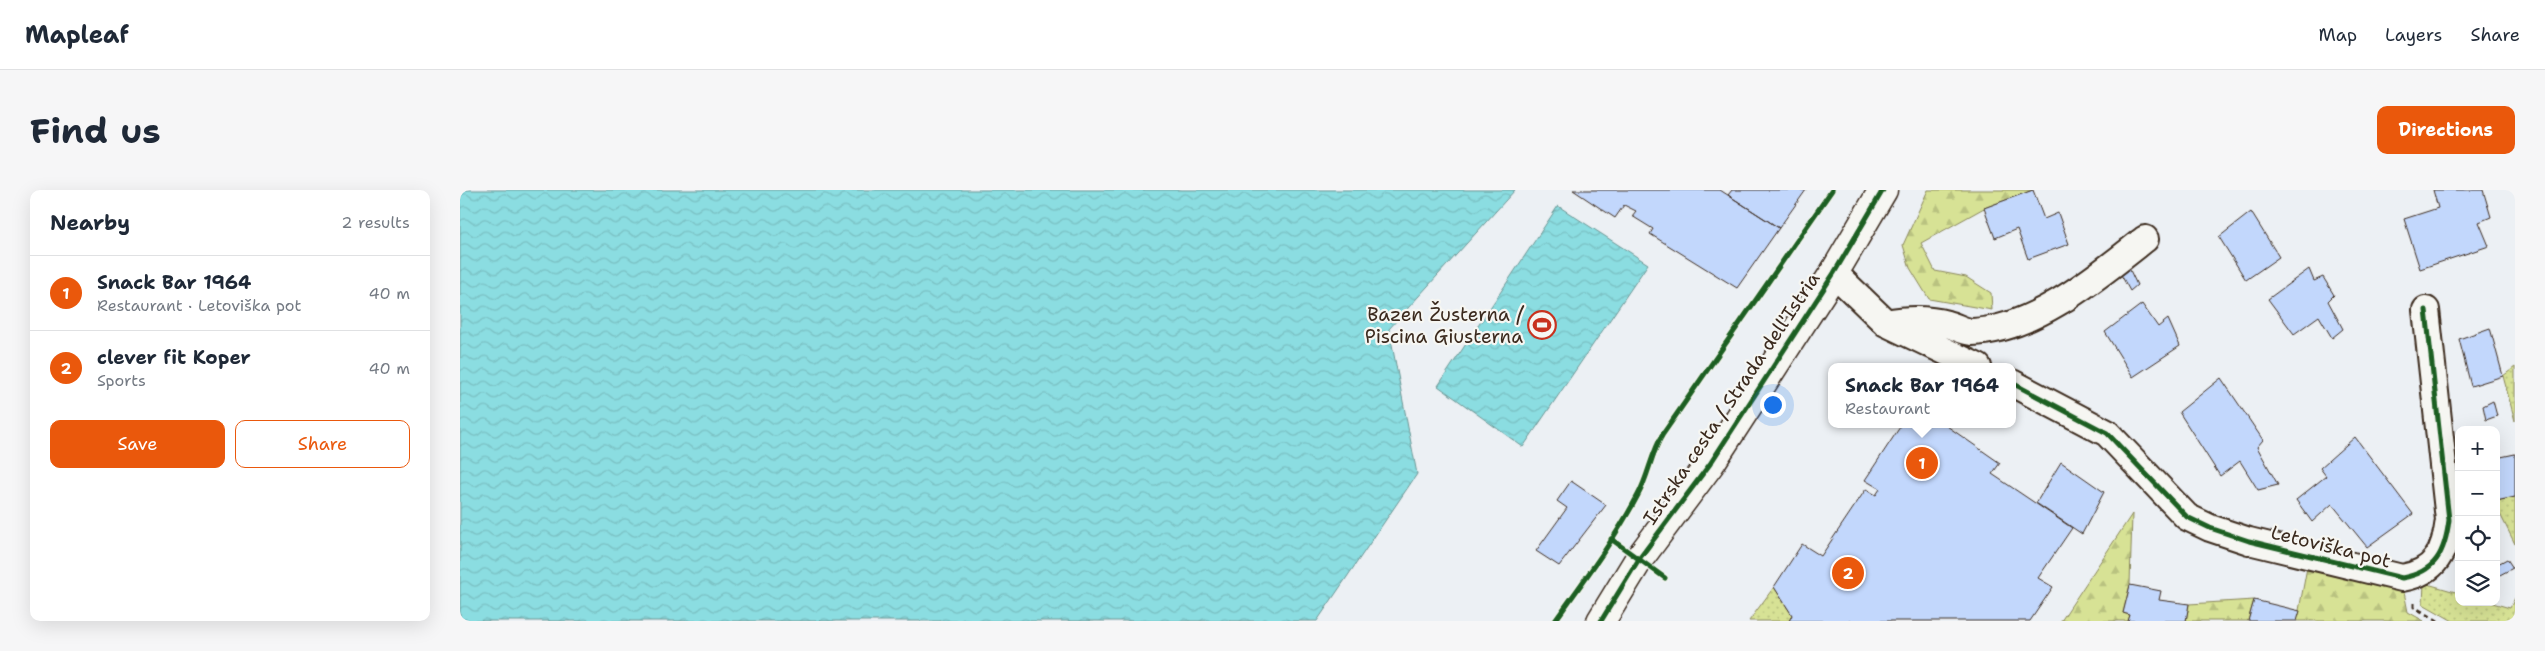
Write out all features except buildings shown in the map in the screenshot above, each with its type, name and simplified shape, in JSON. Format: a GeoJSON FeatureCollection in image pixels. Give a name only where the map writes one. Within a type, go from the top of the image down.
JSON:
{"type":"FeatureCollection","features":[{"type":"Feature","properties":{"kind":"street","name":"Istrska cesta / Strada dell'Istria"},"geometry":{"type":"LineString","coordinates":[[1601,621],[1639,559],[1710,464],[1834,273],[1882,190]]}},
{"type":"Feature","properties":{"kind":"street"},"geometry":{"type":"LineString","coordinates":[[1886,323],[1911,318],[1946,324],[1969,332],[1994,330],[2025,319],[2057,302],[2104,271],[2145,239]]}},
{"type":"Feature","properties":{"kind":"street"},"geometry":{"type":"LineString","coordinates":[[1834,273],[1886,323],[1970,363]]}},
{"type":"Feature","properties":{"kind":"street","name":"Letoviška pot"},"geometry":{"type":"LineString","coordinates":[[2016,385],[2107,433],[2188,517],[2210,528],[2249,541],[2402,578],[2418,575],[2440,556],[2447,539],[2449,520],[2426,310]]}},
{"type":"Feature","properties":{"kind":"green space"},"geometry":{"type":"Polygon","coordinates":[[[1928,190],[2033,190],[1984,208],[1921,243],[1935,271],[1966,277],[1991,293],[1992,310],[1929,299],[1910,268],[1903,245],[1928,190]]]}},
{"type":"Feature","properties":{"kind":"green space"},"geometry":{"type":"Polygon","coordinates":[[[2515,367],[2515,421],[2503,376],[2515,367]]]}},
{"type":"Feature","properties":{"kind":"green space"},"geometry":{"type":"Polygon","coordinates":[[[2515,497],[2515,544],[2500,514],[2500,500],[2515,497]]]}},
{"type":"Feature","properties":{"kind":"green space"},"geometry":{"type":"Polygon","coordinates":[[[2132,514],[2130,585],[2123,613],[2130,615],[2128,621],[2061,621],[2132,514]]]}},
{"type":"Feature","properties":{"kind":"green space"},"geometry":{"type":"Polygon","coordinates":[[[2308,562],[2403,587],[2408,612],[2424,621],[2297,621],[2308,562]]]}},
{"type":"Feature","properties":{"kind":"green space"},"geometry":{"type":"Polygon","coordinates":[[[2424,583],[2455,592],[2455,606],[2500,605],[2510,608],[2515,598],[2515,621],[2453,621],[2423,604],[2424,583]]]}},
{"type":"Feature","properties":{"kind":"green space"},"geometry":{"type":"Polygon","coordinates":[[[1774,587],[1792,615],[1789,621],[1749,621],[1774,587]]]}},
{"type":"Feature","properties":{"kind":"green space"},"geometry":{"type":"Polygon","coordinates":[[[2254,600],[2248,621],[2186,621],[2189,604],[2254,600]]]}},
{"type":"Feature","properties":{"kind":"water"},"geometry":{"type":"Polygon","coordinates":[[[460,190],[1515,190],[1389,329],[1417,474],[1317,621],[460,621],[460,190]]]}},
{"type":"Feature","properties":{"kind":"water","name":"Bazen Žusterna / Piscina Giusterna"},"geometry":{"type":"Polygon","coordinates":[[[1558,206],[1648,264],[1523,447],[1438,386],[1558,206]]]}},
{"type":"Feature","properties":{"kind":"cycle path"},"geometry":{"type":"LineString","coordinates":[[1555,621],[1599,559],[1629,511],[1642,487],[1663,434],[1832,190]]}},
{"type":"Feature","properties":{"kind":"cycle path"},"geometry":{"type":"LineString","coordinates":[[1601,621],[1639,559],[1710,464],[1834,273],[1883,190]]}},
{"type":"Feature","properties":{"kind":"cycle path"},"geometry":{"type":"LineString","coordinates":[[2016,385],[2107,433],[2187,517],[2210,528],[2249,541],[2402,578],[2423,571],[2437,559],[2445,542],[2449,520],[2426,310]]}},
{"type":"Feature","properties":{"kind":"cycle path"},"geometry":{"type":"LineString","coordinates":[[1611,539],[1665,578]]}},
{"type":"Feature","properties":{"kind":"place","name":"Bazen Žusterna / Piscina Giusterna"},"geometry":{"type":"Point","coordinates":[1542,325]}},
{"type":"Feature","properties":{"kind":"place","name":"Snack Bar 1964"},"geometry":{"type":"Point","coordinates":[1922,463]}},
{"type":"Feature","properties":{"kind":"place","name":"clever fit Koper"},"geometry":{"type":"Point","coordinates":[1848,573]}}]}
